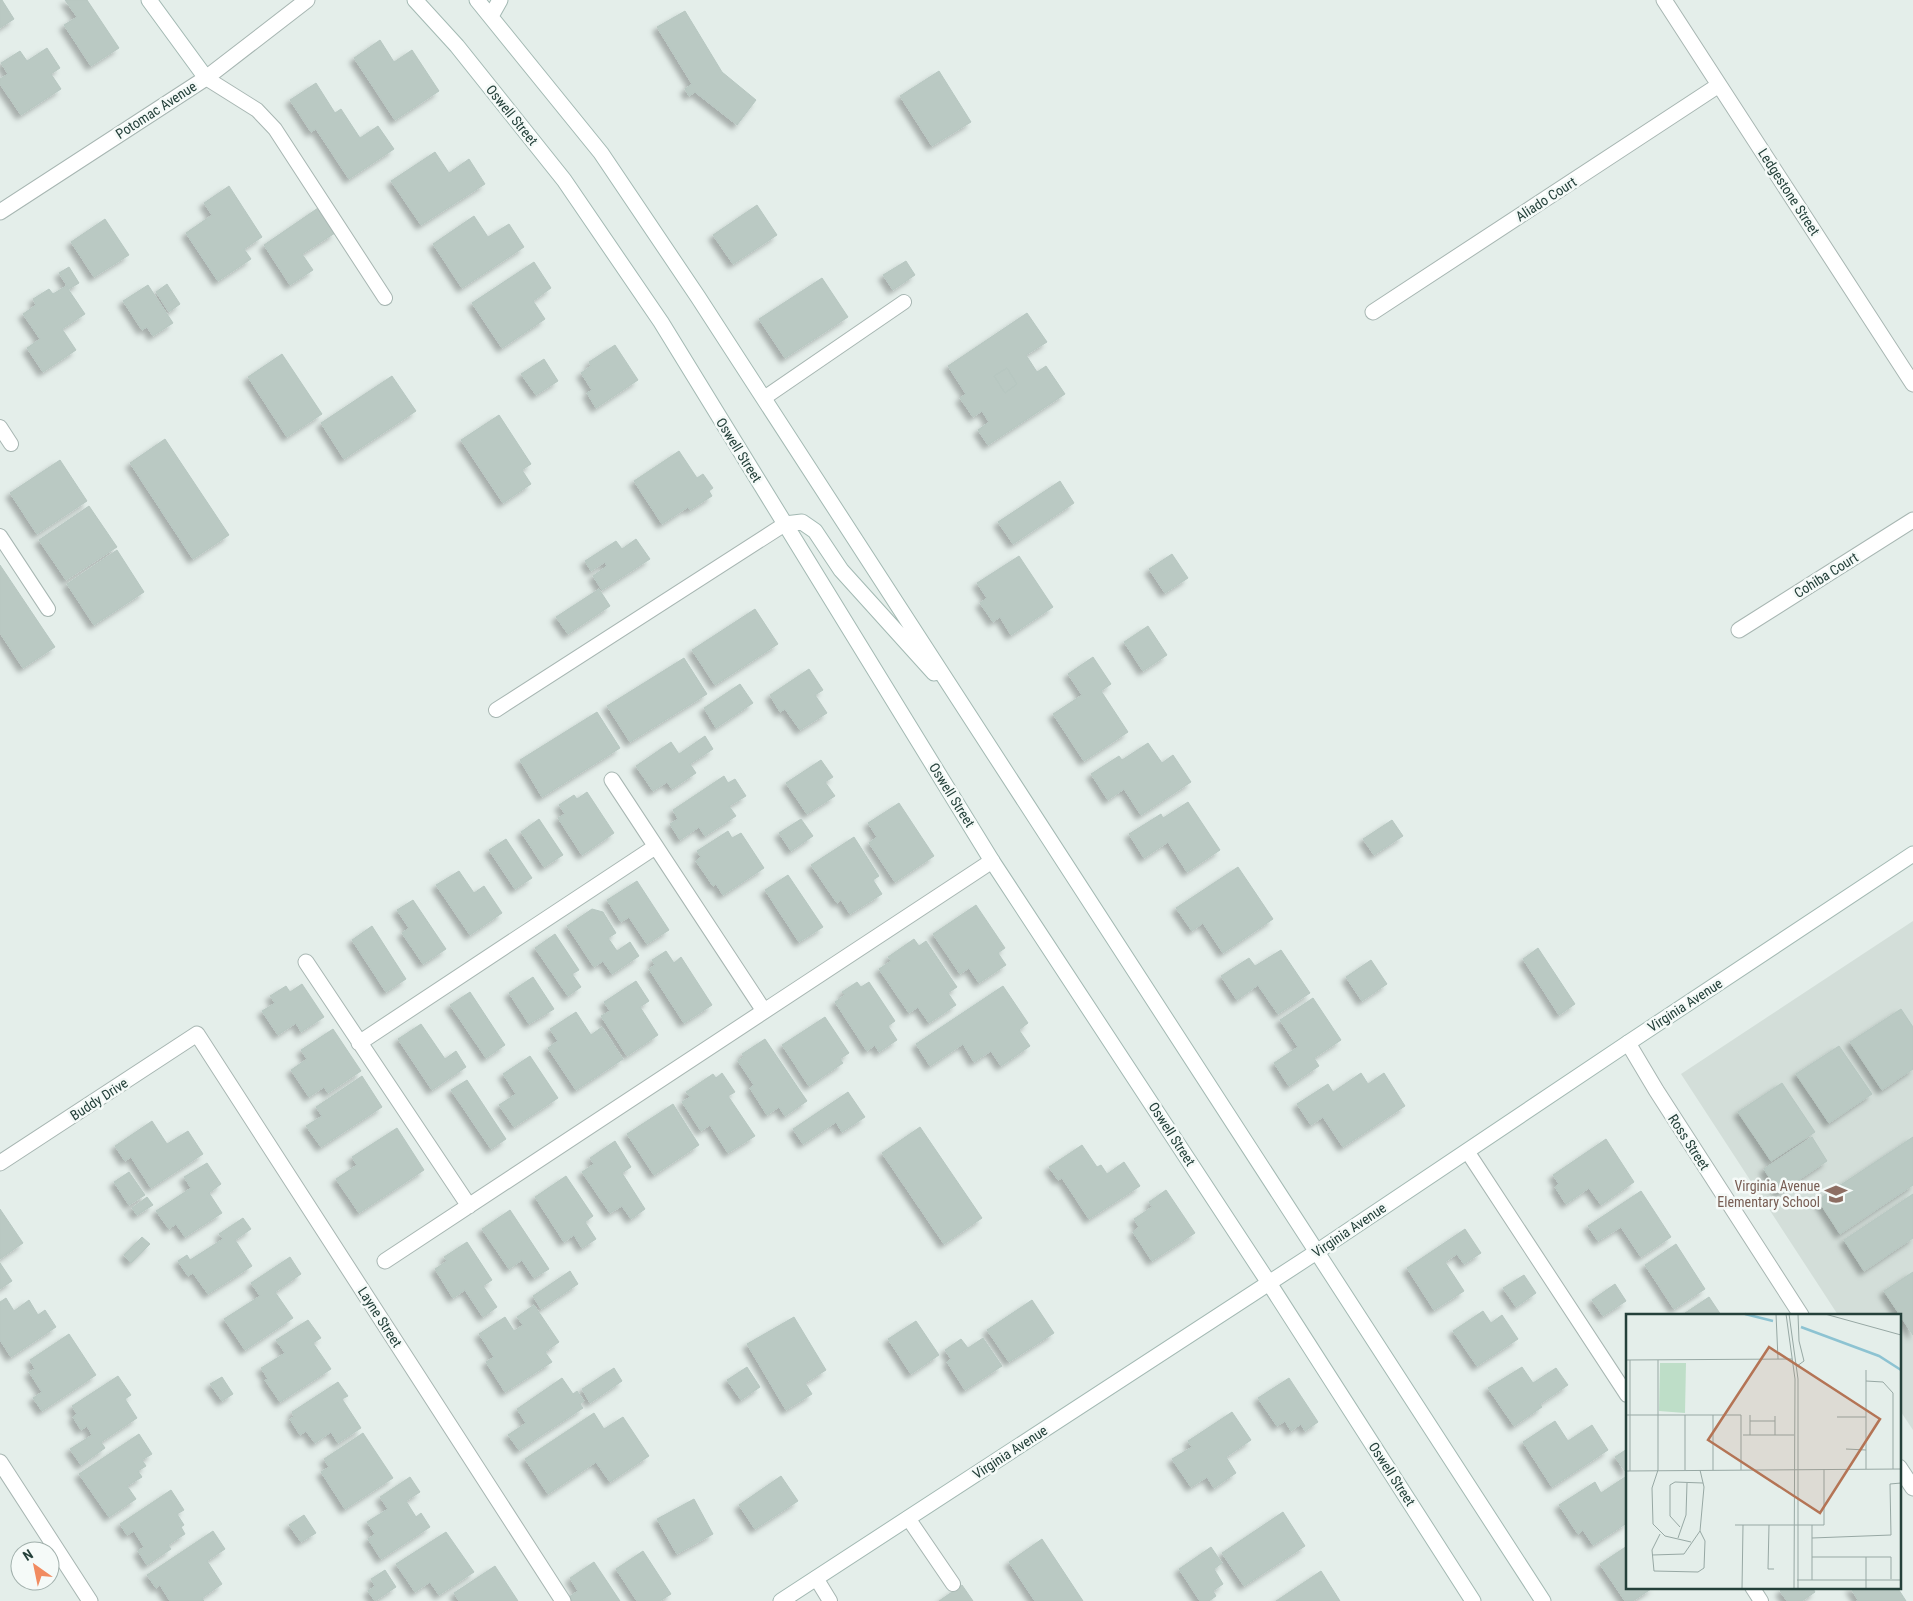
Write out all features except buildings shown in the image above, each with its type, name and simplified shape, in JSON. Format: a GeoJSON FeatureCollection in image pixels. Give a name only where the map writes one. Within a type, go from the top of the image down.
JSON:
{"type":"FeatureCollection","features":[{"type":"Feature","properties":{"kind":"street"},"geometry":{"type":"LineString","coordinates":[[149,0],[206,78]]}},
{"type":"Feature","properties":{"kind":"street","name":"Potomac Avenue"},"geometry":{"type":"LineString","coordinates":[[0,212],[206,78],[307,0]]}},
{"type":"Feature","properties":{"kind":"street","name":"Oswell Street"},"geometry":{"type":"LineString","coordinates":[[415,0],[457,46],[564,180],[661,322],[992,861],[1269,1283],[1473,1601]]}},
{"type":"Feature","properties":{"kind":"street"},"geometry":{"type":"LineString","coordinates":[[477,0],[492,16],[601,153],[698,296],[1543,1601]]}},
{"type":"Feature","properties":{"kind":"street"},"geometry":{"type":"LineString","coordinates":[[492,16],[500,0]]}},
{"type":"Feature","properties":{"kind":"street","name":"Ledgestone Street"},"geometry":{"type":"LineString","coordinates":[[1664,0],[1913,384]]}},
{"type":"Feature","properties":{"kind":"street","name":"Aliado Court"},"geometry":{"type":"LineString","coordinates":[[1374,312],[1720,85]]}},
{"type":"Feature","properties":{"kind":"street","name":"Cohiba Court"},"geometry":{"type":"LineString","coordinates":[[1739,630],[1913,520]]}},
{"type":"Feature","properties":{"kind":"street"},"geometry":{"type":"LineString","coordinates":[[785,524],[802,522],[815,531],[840,570],[898,631],[971,715]]}},
{"type":"Feature","properties":{"kind":"street"},"geometry":{"type":"LineString","coordinates":[[612,780],[764,1011]]}},
{"type":"Feature","properties":{"kind":"street"},"geometry":{"type":"LineString","coordinates":[[359,1042],[655,846]]}},
{"type":"Feature","properties":{"kind":"street","name":"Virginia Avenue"},"geometry":{"type":"LineString","coordinates":[[781,1601],[1318,1251],[1913,854]]}},
{"type":"Feature","properties":{"kind":"street"},"geometry":{"type":"LineString","coordinates":[[385,1261],[992,861]]}},
{"type":"Feature","properties":{"kind":"street"},"geometry":{"type":"LineString","coordinates":[[306,962],[468,1206]]}},
{"type":"Feature","properties":{"kind":"street","name":"Buddy Drive"},"geometry":{"type":"LineString","coordinates":[[0,1164],[197,1034]]}},
{"type":"Feature","properties":{"kind":"street","name":"Layne Street"},"geometry":{"type":"LineString","coordinates":[[197,1034],[563,1601]]}},
{"type":"Feature","properties":{"kind":"street","name":"Ross Street"},"geometry":{"type":"LineString","coordinates":[[1628,1043],[1656,1090],[1800,1314]]}},
{"type":"Feature","properties":{"kind":"street"},"geometry":{"type":"LineString","coordinates":[[0,1462],[90,1601]]}},
{"type":"Feature","properties":{"kind":"street"},"geometry":{"type":"LineString","coordinates":[[1900,1468],[1913,1488]]}},
{"type":"Feature","properties":{"kind":"lane"},"geometry":{"type":"LineString","coordinates":[[206,78],[257,110],[276,129],[385,298]]}},
{"type":"Feature","properties":{"kind":"lane"},"geometry":{"type":"LineString","coordinates":[[764,398],[904,302]]}},
{"type":"Feature","properties":{"kind":"lane"},"geometry":{"type":"LineString","coordinates":[[0,427],[12,444]]}},
{"type":"Feature","properties":{"kind":"lane"},"geometry":{"type":"LineString","coordinates":[[496,710],[785,524]]}},
{"type":"Feature","properties":{"kind":"lane"},"geometry":{"type":"LineString","coordinates":[[0,536],[48,609]]}},
{"type":"Feature","properties":{"kind":"lane"},"geometry":{"type":"LineString","coordinates":[[1467,1151],[1626,1393]]}},
{"type":"Feature","properties":{"kind":"lane"},"geometry":{"type":"LineString","coordinates":[[908,1518],[953,1584]]}},
{"type":"Feature","properties":{"kind":"lane"},"geometry":{"type":"LineString","coordinates":[[816,1578],[830,1601]]}},
{"type":"Feature","properties":{"kind":"lane"},"geometry":{"type":"LineString","coordinates":[[1753,1588],[1761,1601]]}},
{"type":"Feature","properties":{"kind":"shaded area","name":"Virginia Avenue Elementary School"},"geometry":{"type":"Polygon","coordinates":[[[1913,921],[1913,1430],[1900,1410],[1900,1314],[1837,1314],[1681,1074],[1913,921]]]}},
{"type":"Feature","properties":{"kind":"place","name":"Virginia Avenue Elementary School"},"geometry":{"type":"Point","coordinates":[1836,1194]}}]}
